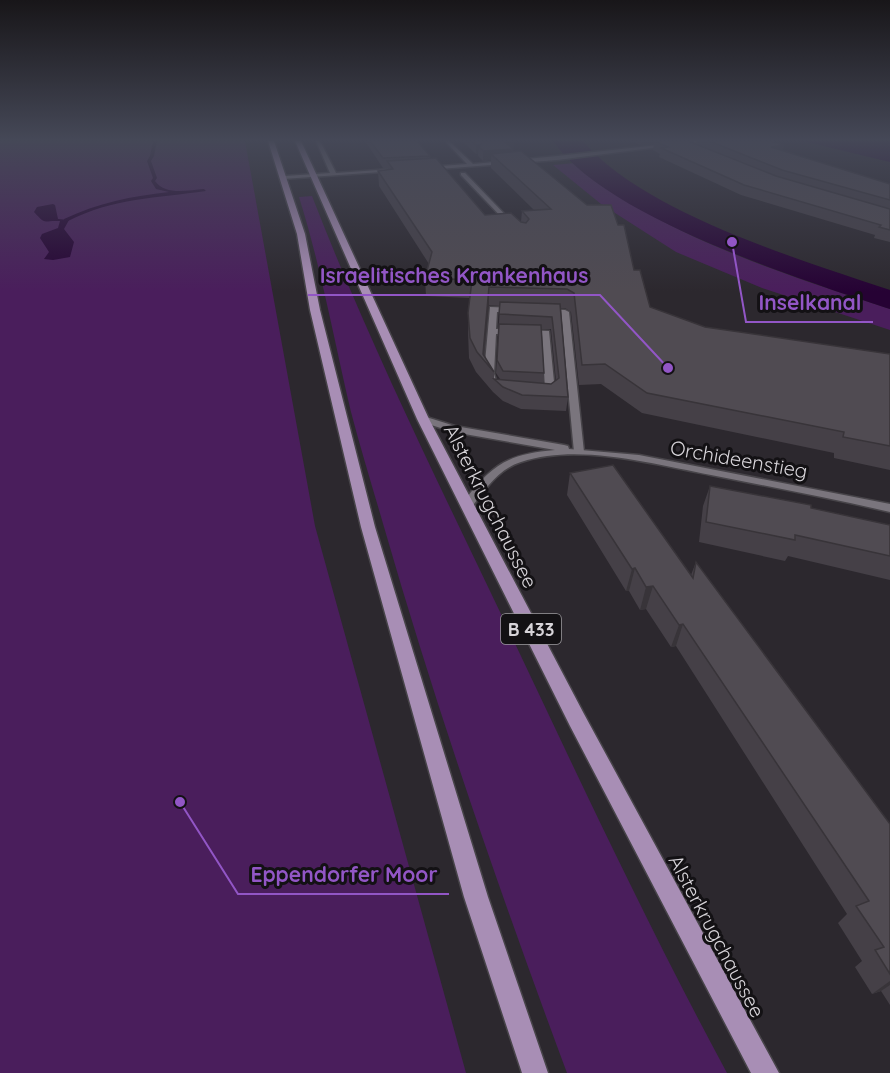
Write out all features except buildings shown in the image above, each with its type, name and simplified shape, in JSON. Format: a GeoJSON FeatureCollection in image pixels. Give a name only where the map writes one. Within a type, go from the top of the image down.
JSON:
{"type":"FeatureCollection","features":[{"type":"Feature","properties":{"kind":"main road"},"geometry":{"type":"LineString","coordinates":[[289,191],[301,234],[315,310],[368,527],[476,897],[535,1073]]}},
{"type":"Feature","properties":{"kind":"main road","name":"Alsterkrugchaussee"},"geometry":{"type":"LineString","coordinates":[[320,191],[423,419],[467,506],[577,720],[766,1073]]}},
{"type":"Feature","properties":{"kind":"street"},"geometry":{"type":"LineString","coordinates":[[480,191],[516,229]]}},
{"type":"Feature","properties":{"kind":"street"},"geometry":{"type":"LineString","coordinates":[[498,389],[489,375],[493,309],[524,310]]}},
{"type":"Feature","properties":{"kind":"street"},"geometry":{"type":"LineString","coordinates":[[534,310],[565,312],[579,452]]}},
{"type":"Feature","properties":{"kind":"street"},"geometry":{"type":"LineString","coordinates":[[492,331],[546,333],[550,392],[529,391]]}},
{"type":"Feature","properties":{"kind":"street","name":"Orchideenstieg"},"geometry":{"type":"LineString","coordinates":[[423,419],[453,429],[553,445],[579,452],[649,461],[826,493],[890,508]]}},
{"type":"Feature","properties":{"kind":"street","name":"Orchideenstieg"},"geometry":{"type":"LineString","coordinates":[[467,506],[486,479],[509,462],[547,453],[579,452]]}},
{"type":"Feature","properties":{"kind":"shaded area"},"geometry":{"type":"Polygon","coordinates":[[[0,191],[254,191],[315,526],[466,1073],[0,1073],[0,191]]]}},
{"type":"Feature","properties":{"kind":"shaded area"},"geometry":{"type":"Polygon","coordinates":[[[585,191],[611,191],[684,232],[725,250],[767,267],[890,309],[890,330],[762,288],[676,252],[601,204],[585,191]]]}},
{"type":"Feature","properties":{"kind":"shaded area"},"geometry":{"type":"Polygon","coordinates":[[[609,191],[646,191],[683,212],[770,249],[890,290],[890,309],[807,281],[708,243],[659,220],[609,191]]]}},
{"type":"Feature","properties":{"kind":"shaded area"},"geometry":{"type":"Polygon","coordinates":[[[312,196],[355,302],[427,459],[611,845],[727,1073],[567,1073],[494,870],[448,733],[404,596],[367,469],[299,197],[312,196]]]}},
{"type":"Feature","properties":{"kind":"shaded area"},"geometry":{"type":"Polygon","coordinates":[[[53,204],[58,219],[69,220],[64,229],[74,242],[70,257],[53,260],[44,259],[49,252],[40,238],[42,234],[58,228],[60,221],[43,221],[34,212],[37,207],[53,204]]]}},
{"type":"Feature","properties":{"kind":"waterway"},"geometry":{"type":"LineString","coordinates":[[66,220],[98,206],[115,202],[195,191]]}},
{"type":"Feature","properties":{"kind":"place","name":"Inselkanal"},"geometry":{"type":"Point","coordinates":[732,242]}},
{"type":"Feature","properties":{"kind":"place","name":"Israelitisches Krankenhaus"},"geometry":{"type":"Point","coordinates":[668,368]}},
{"type":"Feature","properties":{"kind":"place","name":"Eppendorfer Moor"},"geometry":{"type":"Point","coordinates":[180,802]}}]}
